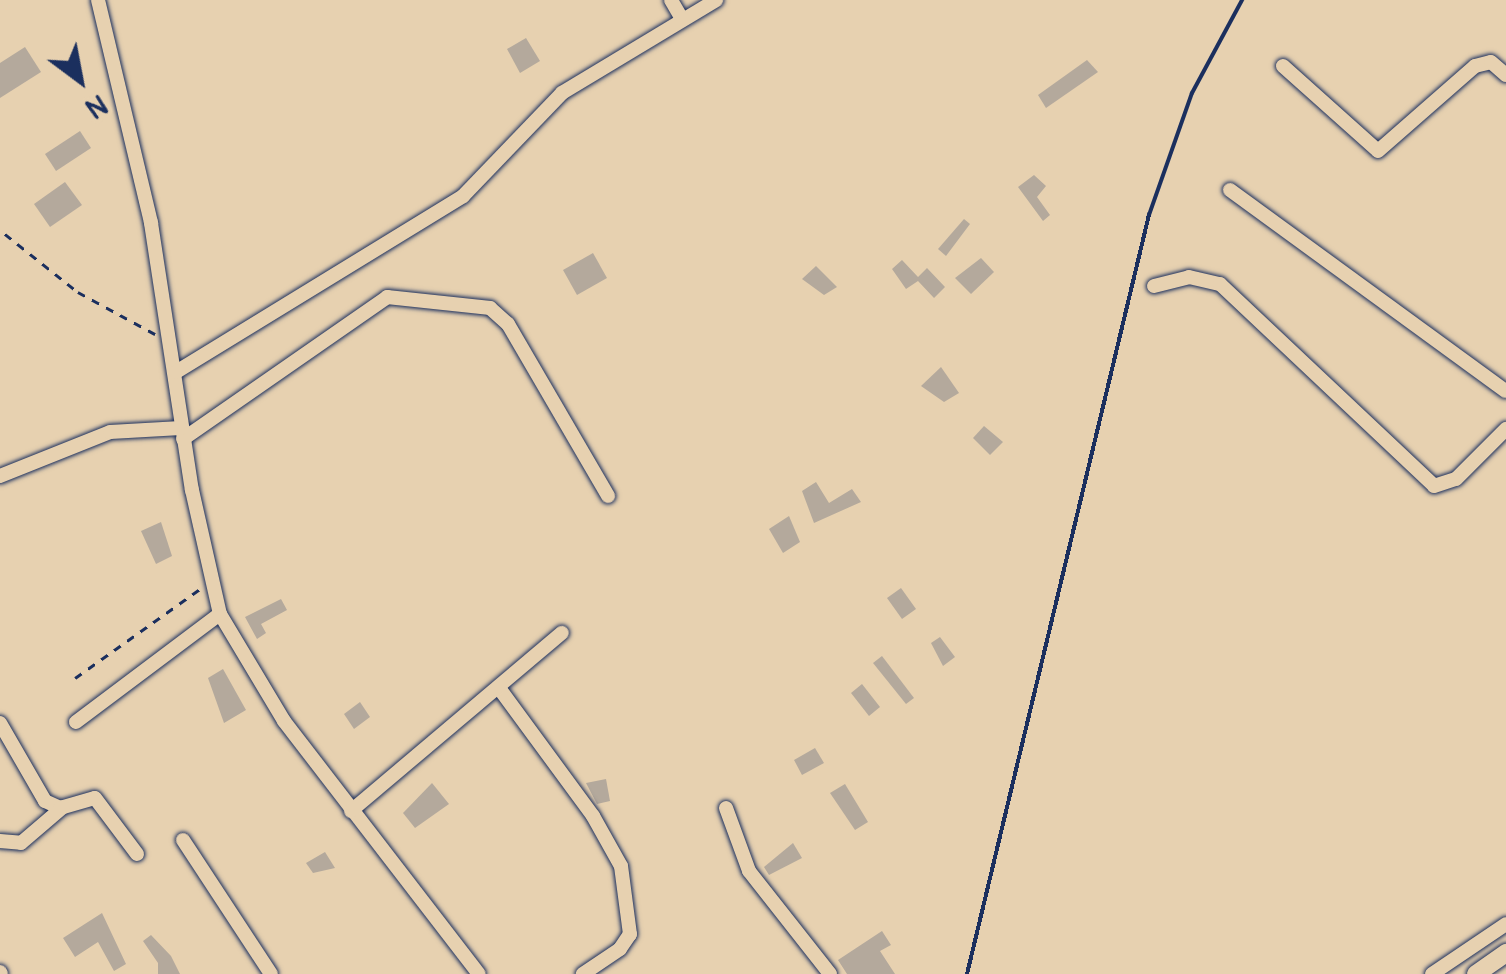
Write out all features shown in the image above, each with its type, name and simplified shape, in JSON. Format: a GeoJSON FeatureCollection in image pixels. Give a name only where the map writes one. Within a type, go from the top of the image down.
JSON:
{"type":"FeatureCollection","features":[{"type":"Feature","properties":{"kind":"main road"},"geometry":{"type":"LineString","coordinates":[[1476,974],[1506,953]]}},
{"type":"Feature","properties":{"kind":"street"},"geometry":{"type":"LineString","coordinates":[[98,0],[151,223],[176,372],[182,434],[220,614],[241,658],[351,811],[479,974]]}},
{"type":"Feature","properties":{"kind":"street"},"geometry":{"type":"LineString","coordinates":[[671,0],[682,19]]}},
{"type":"Feature","properties":{"kind":"street"},"geometry":{"type":"LineString","coordinates":[[176,372],[463,196],[562,92],[716,0]]}},
{"type":"Feature","properties":{"kind":"street"},"geometry":{"type":"LineString","coordinates":[[1284,66],[1376,151],[1475,66],[1491,62],[1506,75]]}},
{"type":"Feature","properties":{"kind":"street"},"geometry":{"type":"LineString","coordinates":[[1230,190],[1506,392]]}},
{"type":"Feature","properties":{"kind":"street"},"geometry":{"type":"LineString","coordinates":[[1154,286],[1189,278],[1220,284],[1434,486],[1456,479],[1506,429]]}},
{"type":"Feature","properties":{"kind":"street"},"geometry":{"type":"LineString","coordinates":[[0,476],[110,432],[182,434],[381,300],[402,296],[490,308],[508,324],[608,496]]}},
{"type":"Feature","properties":{"kind":"street"},"geometry":{"type":"LineString","coordinates":[[76,722],[220,614]]}},
{"type":"Feature","properties":{"kind":"street"},"geometry":{"type":"LineString","coordinates":[[351,811],[562,633]]}},
{"type":"Feature","properties":{"kind":"street"},"geometry":{"type":"LineString","coordinates":[[499,688],[621,866],[630,934],[620,949],[583,974]]}},
{"type":"Feature","properties":{"kind":"street"},"geometry":{"type":"LineString","coordinates":[[0,723],[44,801],[63,807]]}},
{"type":"Feature","properties":{"kind":"street"},"geometry":{"type":"LineString","coordinates":[[0,841],[21,843],[63,807],[97,799],[137,854]]}},
{"type":"Feature","properties":{"kind":"street"},"geometry":{"type":"LineString","coordinates":[[726,808],[754,879],[830,974]]}},
{"type":"Feature","properties":{"kind":"street"},"geometry":{"type":"LineString","coordinates":[[182,840],[271,974]]}},
{"type":"Feature","properties":{"kind":"street"},"geometry":{"type":"LineString","coordinates":[[1432,974],[1506,924]]}},
{"type":"Feature","properties":{"kind":"path"},"geometry":{"type":"LineString","coordinates":[[5,234],[78,292],[170,340]]}},
{"type":"Feature","properties":{"kind":"path"},"geometry":{"type":"LineString","coordinates":[[75,678],[212,583]]}},
{"type":"Feature","properties":{"kind":"building"},"geometry":{"type":"Polygon","coordinates":[[[526,38],[540,61],[520,73],[507,49],[526,38]]]}},
{"type":"Feature","properties":{"kind":"building"},"geometry":{"type":"Polygon","coordinates":[[[25,47],[41,72],[0,98],[0,63],[25,47]]]}},
{"type":"Feature","properties":{"kind":"building"},"geometry":{"type":"Polygon","coordinates":[[[1087,60],[1098,72],[1046,108],[1038,95],[1087,60]]]}},
{"type":"Feature","properties":{"kind":"building"},"geometry":{"type":"Polygon","coordinates":[[[80,131],[91,148],[56,171],[45,154],[80,131]]]}},
{"type":"Feature","properties":{"kind":"building"},"geometry":{"type":"Polygon","coordinates":[[[1034,175],[1046,186],[1037,197],[1050,215],[1043,221],[1018,187],[1034,175]]]}},
{"type":"Feature","properties":{"kind":"building"},"geometry":{"type":"Polygon","coordinates":[[[65,182],[82,205],[50,227],[34,204],[65,182]]]}},
{"type":"Feature","properties":{"kind":"building"},"geometry":{"type":"Polygon","coordinates":[[[964,219],[970,224],[946,256],[938,249],[964,219]]]}},
{"type":"Feature","properties":{"kind":"building"},"geometry":{"type":"Polygon","coordinates":[[[593,253],[607,278],[577,295],[563,270],[593,253]]]}},
{"type":"Feature","properties":{"kind":"building"},"geometry":{"type":"Polygon","coordinates":[[[981,258],[994,272],[971,294],[955,278],[981,258]]]}},
{"type":"Feature","properties":{"kind":"building"},"geometry":{"type":"Polygon","coordinates":[[[902,260],[918,277],[927,268],[945,287],[934,298],[918,281],[906,289],[892,269],[902,260]]]}},
{"type":"Feature","properties":{"kind":"building"},"geometry":{"type":"Polygon","coordinates":[[[816,266],[837,287],[824,295],[802,279],[816,266]]]}},
{"type":"Feature","properties":{"kind":"building"},"geometry":{"type":"Polygon","coordinates":[[[941,367],[959,393],[944,402],[921,386],[941,367]]]}},
{"type":"Feature","properties":{"kind":"building"},"geometry":{"type":"Polygon","coordinates":[[[984,426],[1003,442],[990,455],[973,438],[984,426]]]}},
{"type":"Feature","properties":{"kind":"building"},"geometry":{"type":"Polygon","coordinates":[[[816,482],[829,503],[852,489],[861,502],[814,523],[802,491],[816,482]]]}},
{"type":"Feature","properties":{"kind":"building"},"geometry":{"type":"Polygon","coordinates":[[[789,516],[800,542],[783,553],[769,529],[789,516]]]}},
{"type":"Feature","properties":{"kind":"building"},"geometry":{"type":"Polygon","coordinates":[[[161,522],[172,556],[156,564],[141,531],[161,522]]]}},
{"type":"Feature","properties":{"kind":"building"},"geometry":{"type":"Polygon","coordinates":[[[901,588],[916,609],[902,619],[887,598],[901,588]]]}},
{"type":"Feature","properties":{"kind":"building"},"geometry":{"type":"Polygon","coordinates":[[[281,599],[287,610],[261,624],[266,633],[257,639],[245,617],[281,599]]]}},
{"type":"Feature","properties":{"kind":"building"},"geometry":{"type":"Polygon","coordinates":[[[940,637],[955,657],[943,666],[931,643],[940,637]]]}},
{"type":"Feature","properties":{"kind":"building"},"geometry":{"type":"Polygon","coordinates":[[[882,656],[914,698],[906,704],[873,663],[882,656]]]}},
{"type":"Feature","properties":{"kind":"building"},"geometry":{"type":"Polygon","coordinates":[[[223,669],[246,710],[224,723],[208,678],[223,669]]]}},
{"type":"Feature","properties":{"kind":"building"},"geometry":{"type":"Polygon","coordinates":[[[862,684],[880,707],[869,716],[851,693],[862,684]]]}},
{"type":"Feature","properties":{"kind":"building"},"geometry":{"type":"Polygon","coordinates":[[[360,702],[370,717],[354,729],[344,714],[360,702]]]}},
{"type":"Feature","properties":{"kind":"building"},"geometry":{"type":"Polygon","coordinates":[[[815,748],[824,763],[802,775],[794,760],[815,748]]]}},
{"type":"Feature","properties":{"kind":"building"},"geometry":{"type":"Polygon","coordinates":[[[606,779],[610,801],[597,804],[586,783],[606,779]]]}},
{"type":"Feature","properties":{"kind":"building"},"geometry":{"type":"Polygon","coordinates":[[[432,783],[449,804],[415,828],[403,813],[432,783]]]}},
{"type":"Feature","properties":{"kind":"building"},"geometry":{"type":"Polygon","coordinates":[[[845,784],[868,822],[855,830],[830,793],[845,784]]]}},
{"type":"Feature","properties":{"kind":"building"},"geometry":{"type":"Polygon","coordinates":[[[793,843],[802,858],[769,875],[764,867],[793,843]]]}},
{"type":"Feature","properties":{"kind":"building"},"geometry":{"type":"Polygon","coordinates":[[[325,852],[335,868],[313,873],[306,863],[325,852]]]}},
{"type":"Feature","properties":{"kind":"building"},"geometry":{"type":"Polygon","coordinates":[[[102,913],[126,964],[114,971],[98,942],[75,957],[63,938],[102,913]]]}},
{"type":"Feature","properties":{"kind":"building"},"geometry":{"type":"Polygon","coordinates":[[[882,931],[891,945],[880,951],[895,974],[847,974],[838,960],[882,931]]]}},
{"type":"Feature","properties":{"kind":"building"},"geometry":{"type":"Polygon","coordinates":[[[151,935],[171,956],[180,974],[158,974],[158,963],[143,941],[151,935]]]}},
{"type":"Feature","properties":{"kind":"railway"},"geometry":{"type":"LineString","coordinates":[[967,974],[1149,215],[1192,93],[1242,0]]}}]}
